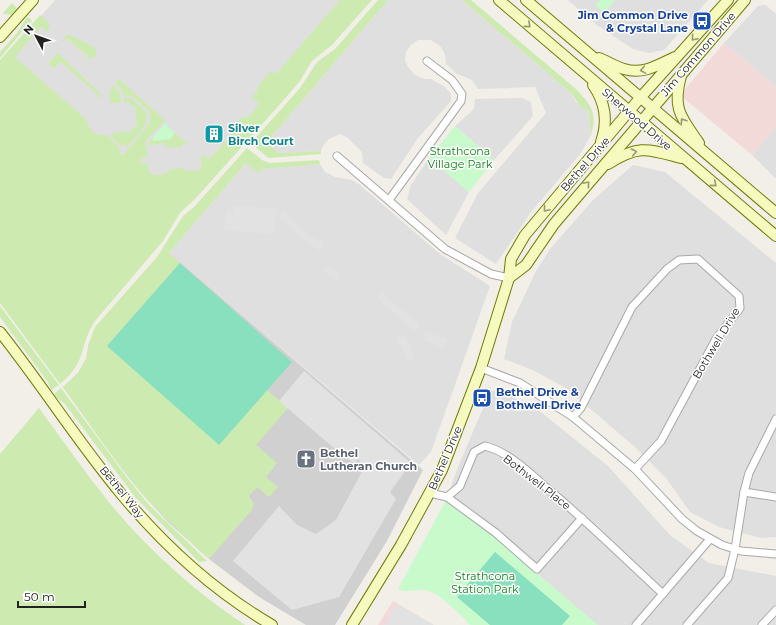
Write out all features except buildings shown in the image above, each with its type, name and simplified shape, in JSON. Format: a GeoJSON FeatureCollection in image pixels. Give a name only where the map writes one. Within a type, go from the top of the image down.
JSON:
{"type":"FeatureCollection","features":[{"type":"Feature","properties":{"kind":"street"},"geometry":{"type":"LineString","coordinates":[[0,37],[33,0]]}},
{"type":"Feature","properties":{"kind":"street","name":"Sherwood Drive"},"geometry":{"type":"LineString","coordinates":[[499,0],[640,122],[776,236]]}},
{"type":"Feature","properties":{"kind":"street","name":"Sherwood Drive"},"geometry":{"type":"LineString","coordinates":[[526,0],[776,213]]}},
{"type":"Feature","properties":{"kind":"street","name":"Jim Common Drive"},"geometry":{"type":"LineString","coordinates":[[629,112],[728,0]]}},
{"type":"Feature","properties":{"kind":"street","name":"Jim Common Drive"},"geometry":{"type":"LineString","coordinates":[[640,122],[745,0]]}},
{"type":"Feature","properties":{"kind":"street"},"geometry":{"type":"LineString","coordinates":[[592,56],[623,69],[645,71],[679,56]]}},
{"type":"Feature","properties":{"kind":"street"},"geometry":{"type":"LineString","coordinates":[[389,200],[461,101],[462,94],[452,80],[427,61]]}},
{"type":"Feature","properties":{"kind":"street"},"geometry":{"type":"LineString","coordinates":[[583,72],[599,93],[606,120],[605,131],[599,148]]}},
{"type":"Feature","properties":{"kind":"street"},"geometry":{"type":"LineString","coordinates":[[682,72],[678,88],[677,109],[705,153]]}},
{"type":"Feature","properties":{"kind":"street","name":"Bethel Drive"},"geometry":{"type":"LineString","coordinates":[[352,625],[401,545],[442,470],[481,368],[509,278],[511,259],[526,235],[629,112]]}},
{"type":"Feature","properties":{"kind":"street","name":"Bethel Drive"},"geometry":{"type":"LineString","coordinates":[[509,278],[526,265],[554,224],[640,122]]}},
{"type":"Feature","properties":{"kind":"street"},"geometry":{"type":"LineString","coordinates":[[599,169],[624,154],[648,149],[685,159]]}},
{"type":"Feature","properties":{"kind":"street"},"geometry":{"type":"LineString","coordinates":[[337,156],[445,249],[491,274],[509,278]]}},
{"type":"Feature","properties":{"kind":"street","name":"Bothwell Drive"},"geometry":{"type":"LineString","coordinates":[[573,417],[582,408],[632,307],[667,269],[679,260],[698,259],[739,296],[740,308],[716,339],[661,442],[635,469]]}},
{"type":"Feature","properties":{"kind":"street","name":"Bethel Way"},"geometry":{"type":"LineString","coordinates":[[0,332],[121,494],[154,531],[194,569],[225,593],[272,625]]}},
{"type":"Feature","properties":{"kind":"street"},"geometry":{"type":"LineString","coordinates":[[481,368],[520,383],[573,417],[635,469],[682,519],[710,539],[735,549],[760,554],[776,554]]}},
{"type":"Feature","properties":{"kind":"street"},"geometry":{"type":"LineString","coordinates":[[687,625],[728,578],[749,473],[776,419]]}},
{"type":"Feature","properties":{"kind":"street","name":"Bothwell Place"},"geometry":{"type":"LineString","coordinates":[[447,497],[460,486],[474,452],[485,446],[501,452],[520,465],[582,518],[663,594]]}},
{"type":"Feature","properties":{"kind":"street"},"geometry":{"type":"LineString","coordinates":[[744,492],[776,497]]}},
{"type":"Feature","properties":{"kind":"street","name":"Bothwell Place"},"geometry":{"type":"LineString","coordinates":[[430,493],[447,497],[496,534],[537,569],[582,518]]}},
{"type":"Feature","properties":{"kind":"street"},"geometry":{"type":"LineString","coordinates":[[636,625],[710,539]]}},
{"type":"Feature","properties":{"kind":"street"},"geometry":{"type":"LineString","coordinates":[[762,625],[776,610]]}},
{"type":"Feature","properties":{"kind":"shaded area"},"geometry":{"type":"Polygon","coordinates":[[[55,0],[361,0],[178,211],[4,58],[55,0]]]}},
{"type":"Feature","properties":{"kind":"shaded area"},"geometry":{"type":"Polygon","coordinates":[[[388,0],[462,0],[571,93],[576,102],[586,108],[589,113],[591,135],[581,153],[531,212],[496,264],[455,238],[478,193],[546,113],[535,87],[478,89],[472,80],[457,74],[446,64],[445,54],[441,47],[431,40],[418,40],[410,46],[406,52],[405,60],[408,67],[415,75],[425,79],[431,79],[445,87],[451,94],[451,101],[418,138],[391,179],[384,178],[363,163],[362,152],[348,138],[340,134],[329,139],[321,151],[279,153],[267,142],[388,0]]]}},
{"type":"Feature","properties":{"kind":"shaded area"},"geometry":{"type":"Polygon","coordinates":[[[568,0],[708,0],[664,50],[649,53],[633,49],[597,25],[568,0]]]}},
{"type":"Feature","properties":{"kind":"shaded area"},"geometry":{"type":"Polygon","coordinates":[[[766,5],[776,14],[776,87],[724,43],[758,6],[766,5]]]}},
{"type":"Feature","properties":{"kind":"shaded area"},"geometry":{"type":"Polygon","coordinates":[[[724,43],[776,87],[776,127],[752,155],[680,95],[724,43]]]}},
{"type":"Feature","properties":{"kind":"shaded area"},"geometry":{"type":"Polygon","coordinates":[[[522,98],[531,102],[533,116],[494,160],[455,126],[474,109],[475,99],[522,98]]]}},
{"type":"Feature","properties":{"kind":"shaded area"},"geometry":{"type":"Polygon","coordinates":[[[776,127],[776,179],[752,155],[776,127]]]}},
{"type":"Feature","properties":{"kind":"shaded area"},"geometry":{"type":"Polygon","coordinates":[[[429,158],[469,192],[446,235],[407,199],[411,185],[429,158]]]}},
{"type":"Feature","properties":{"kind":"shaded area"},"geometry":{"type":"Polygon","coordinates":[[[247,162],[262,169],[320,164],[325,172],[335,177],[352,180],[360,185],[440,254],[490,286],[431,452],[419,465],[169,253],[247,162]]]}},
{"type":"Feature","properties":{"kind":"shaded area"},"geometry":{"type":"Polygon","coordinates":[[[633,165],[665,172],[776,263],[776,537],[761,538],[719,527],[690,512],[666,478],[635,447],[567,389],[535,371],[504,359],[512,322],[535,273],[550,249],[593,200],[633,165]]]}},
{"type":"Feature","properties":{"kind":"shaded area"},"geometry":{"type":"Polygon","coordinates":[[[234,205],[278,209],[272,234],[224,230],[226,212],[233,213],[234,205]]]}},
{"type":"Feature","properties":{"kind":"shaded area"},"geometry":{"type":"Polygon","coordinates":[[[284,210],[304,231],[324,244],[320,251],[304,240],[284,222],[278,215],[284,210]]]}},
{"type":"Feature","properties":{"kind":"shaded area"},"geometry":{"type":"Polygon","coordinates":[[[169,253],[423,470],[387,541],[335,625],[306,625],[259,597],[209,559],[168,522],[144,496],[123,470],[63,387],[78,373],[86,359],[89,343],[169,253]]]}},
{"type":"Feature","properties":{"kind":"shaded area"},"geometry":{"type":"Polygon","coordinates":[[[328,265],[341,275],[336,281],[323,271],[328,265]]]}},
{"type":"Feature","properties":{"kind":"shaded area"},"geometry":{"type":"Polygon","coordinates":[[[382,292],[420,325],[415,331],[377,298],[382,292]]]}},
{"type":"Feature","properties":{"kind":"shaded area"},"geometry":{"type":"Polygon","coordinates":[[[426,331],[447,340],[443,348],[422,339],[426,331]]]}},
{"type":"Feature","properties":{"kind":"shaded area"},"geometry":{"type":"Polygon","coordinates":[[[405,335],[415,358],[408,361],[397,338],[405,335]]]}},
{"type":"Feature","properties":{"kind":"shaded area"},"geometry":{"type":"Polygon","coordinates":[[[304,371],[411,463],[390,492],[396,499],[339,597],[292,610],[233,561],[279,506],[297,525],[316,534],[336,520],[365,466],[358,459],[354,463],[342,455],[279,401],[304,371]]]}},
{"type":"Feature","properties":{"kind":"shaded area"},"geometry":{"type":"Polygon","coordinates":[[[495,390],[532,405],[608,466],[670,535],[709,563],[776,576],[776,625],[597,625],[445,502],[460,462],[490,392],[495,390]]]}},
{"type":"Feature","properties":{"kind":"shaded area"},"geometry":{"type":"Polygon","coordinates":[[[393,601],[434,625],[378,625],[393,601]]]}},
{"type":"Feature","properties":{"kind":"shaded area"},"geometry":{"type":"Polygon","coordinates":[[[397,604],[434,625],[385,625],[397,604]]]}},
{"type":"Feature","properties":{"kind":"green space"},"geometry":{"type":"Polygon","coordinates":[[[340,0],[372,0],[332,45],[312,61],[300,81],[289,94],[196,198],[180,213],[163,241],[95,321],[86,339],[79,361],[69,376],[60,384],[0,303],[0,60],[40,15],[50,24],[47,32],[41,27],[15,57],[86,119],[93,132],[99,135],[107,135],[120,148],[119,153],[124,155],[150,123],[150,112],[133,97],[123,95],[123,90],[115,84],[119,79],[165,120],[145,142],[148,157],[141,158],[141,163],[148,163],[149,174],[164,175],[164,173],[169,172],[169,169],[184,168],[184,171],[201,170],[201,158],[204,155],[209,159],[236,130],[233,128],[243,116],[246,118],[255,111],[254,110],[259,103],[252,97],[257,91],[257,87],[271,71],[276,74],[340,0]]]}},
{"type":"Feature","properties":{"kind":"green space"},"geometry":{"type":"Polygon","coordinates":[[[378,0],[388,0],[267,142],[279,153],[321,151],[321,154],[268,158],[253,145],[252,142],[300,88],[317,62],[335,49],[378,0]]]}},
{"type":"Feature","properties":{"kind":"green space"},"geometry":{"type":"Polygon","coordinates":[[[462,0],[471,0],[577,90],[592,110],[594,121],[591,135],[589,113],[586,108],[583,110],[571,93],[462,0]]]}},
{"type":"Feature","properties":{"kind":"green space"},"geometry":{"type":"Polygon","coordinates":[[[600,0],[615,0],[604,13],[595,5],[600,0]]]}},
{"type":"Feature","properties":{"kind":"green space"},"geometry":{"type":"Polygon","coordinates":[[[12,3],[18,9],[12,15],[4,14],[3,13],[12,3]]]}},
{"type":"Feature","properties":{"kind":"green space"},"geometry":{"type":"Polygon","coordinates":[[[27,17],[32,20],[0,58],[0,52],[17,33],[27,17]]]}},
{"type":"Feature","properties":{"kind":"green space"},"geometry":{"type":"Polygon","coordinates":[[[68,34],[94,47],[97,53],[95,57],[82,61],[88,58],[87,55],[82,52],[81,49],[79,50],[69,39],[62,40],[68,34]]]}},
{"type":"Feature","properties":{"kind":"green space"},"geometry":{"type":"Polygon","coordinates":[[[58,53],[100,93],[100,99],[96,96],[98,95],[61,62],[54,68],[48,63],[58,53]]]}},
{"type":"Feature","properties":{"kind":"green space"},"geometry":{"type":"Polygon","coordinates":[[[114,86],[120,92],[121,103],[111,103],[109,92],[114,86]]]}},
{"type":"Feature","properties":{"kind":"green space"},"geometry":{"type":"Polygon","coordinates":[[[123,98],[131,98],[147,113],[146,125],[127,147],[125,145],[120,145],[110,135],[112,133],[132,131],[132,127],[137,127],[135,106],[131,106],[130,102],[124,102],[123,98]]]}},
{"type":"Feature","properties":{"kind":"green space"},"geometry":{"type":"Polygon","coordinates":[[[165,123],[175,133],[170,139],[154,141],[152,139],[165,123]]]}},
{"type":"Feature","properties":{"kind":"green space","name":"Strathcona Village Park"},"geometry":{"type":"Polygon","coordinates":[[[455,126],[494,160],[469,192],[429,158],[455,126]]]}},
{"type":"Feature","properties":{"kind":"green space"},"geometry":{"type":"Polygon","coordinates":[[[175,133],[188,144],[182,144],[182,147],[167,148],[167,145],[162,145],[162,143],[148,146],[148,143],[152,139],[154,141],[170,139],[175,133]]]}},
{"type":"Feature","properties":{"kind":"green space"},"geometry":{"type":"Polygon","coordinates":[[[247,148],[262,160],[270,163],[319,160],[320,164],[262,169],[258,173],[246,163],[169,253],[180,263],[107,346],[219,444],[267,390],[288,408],[256,445],[277,463],[266,477],[278,487],[269,497],[257,487],[249,496],[254,504],[251,511],[209,559],[145,497],[113,457],[63,387],[78,373],[86,359],[89,343],[95,327],[157,257],[183,216],[194,207],[247,148]]]}},
{"type":"Feature","properties":{"kind":"green space"},"geometry":{"type":"Polygon","coordinates":[[[180,263],[292,362],[219,445],[107,346],[180,263]]]}},
{"type":"Feature","properties":{"kind":"green space"},"geometry":{"type":"Polygon","coordinates":[[[0,306],[59,385],[51,390],[48,382],[0,317],[0,306]]]}},
{"type":"Feature","properties":{"kind":"green space"},"geometry":{"type":"Polygon","coordinates":[[[61,388],[149,505],[207,561],[199,562],[136,498],[64,403],[54,394],[61,388]]]}},
{"type":"Feature","properties":{"kind":"green space"},"geometry":{"type":"Polygon","coordinates":[[[39,408],[99,490],[139,536],[172,568],[208,598],[245,625],[0,625],[0,454],[39,408]]]}},
{"type":"Feature","properties":{"kind":"green space","name":"Strathcona Station Park"},"geometry":{"type":"Polygon","coordinates":[[[449,501],[457,505],[598,625],[470,625],[451,606],[434,593],[425,590],[406,591],[398,589],[445,502],[449,501]]]}},
{"type":"Feature","properties":{"kind":"green space"},"geometry":{"type":"Polygon","coordinates":[[[495,552],[570,616],[562,625],[490,625],[457,597],[495,552]]]}},
{"type":"Feature","properties":{"kind":"place","name":"Jim Common Drive & Crystal Lane"},"geometry":{"type":"Point","coordinates":[702,21]}},
{"type":"Feature","properties":{"kind":"place","name":"Silver Birch Court"},"geometry":{"type":"Point","coordinates":[214,134]}},
{"type":"Feature","properties":{"kind":"place","name":"Bethel Drive & Bothwell Drive"},"geometry":{"type":"Point","coordinates":[482,398]}},
{"type":"Feature","properties":{"kind":"place","name":"Bethel Lutheran Church"},"geometry":{"type":"Point","coordinates":[306,459]}}]}
